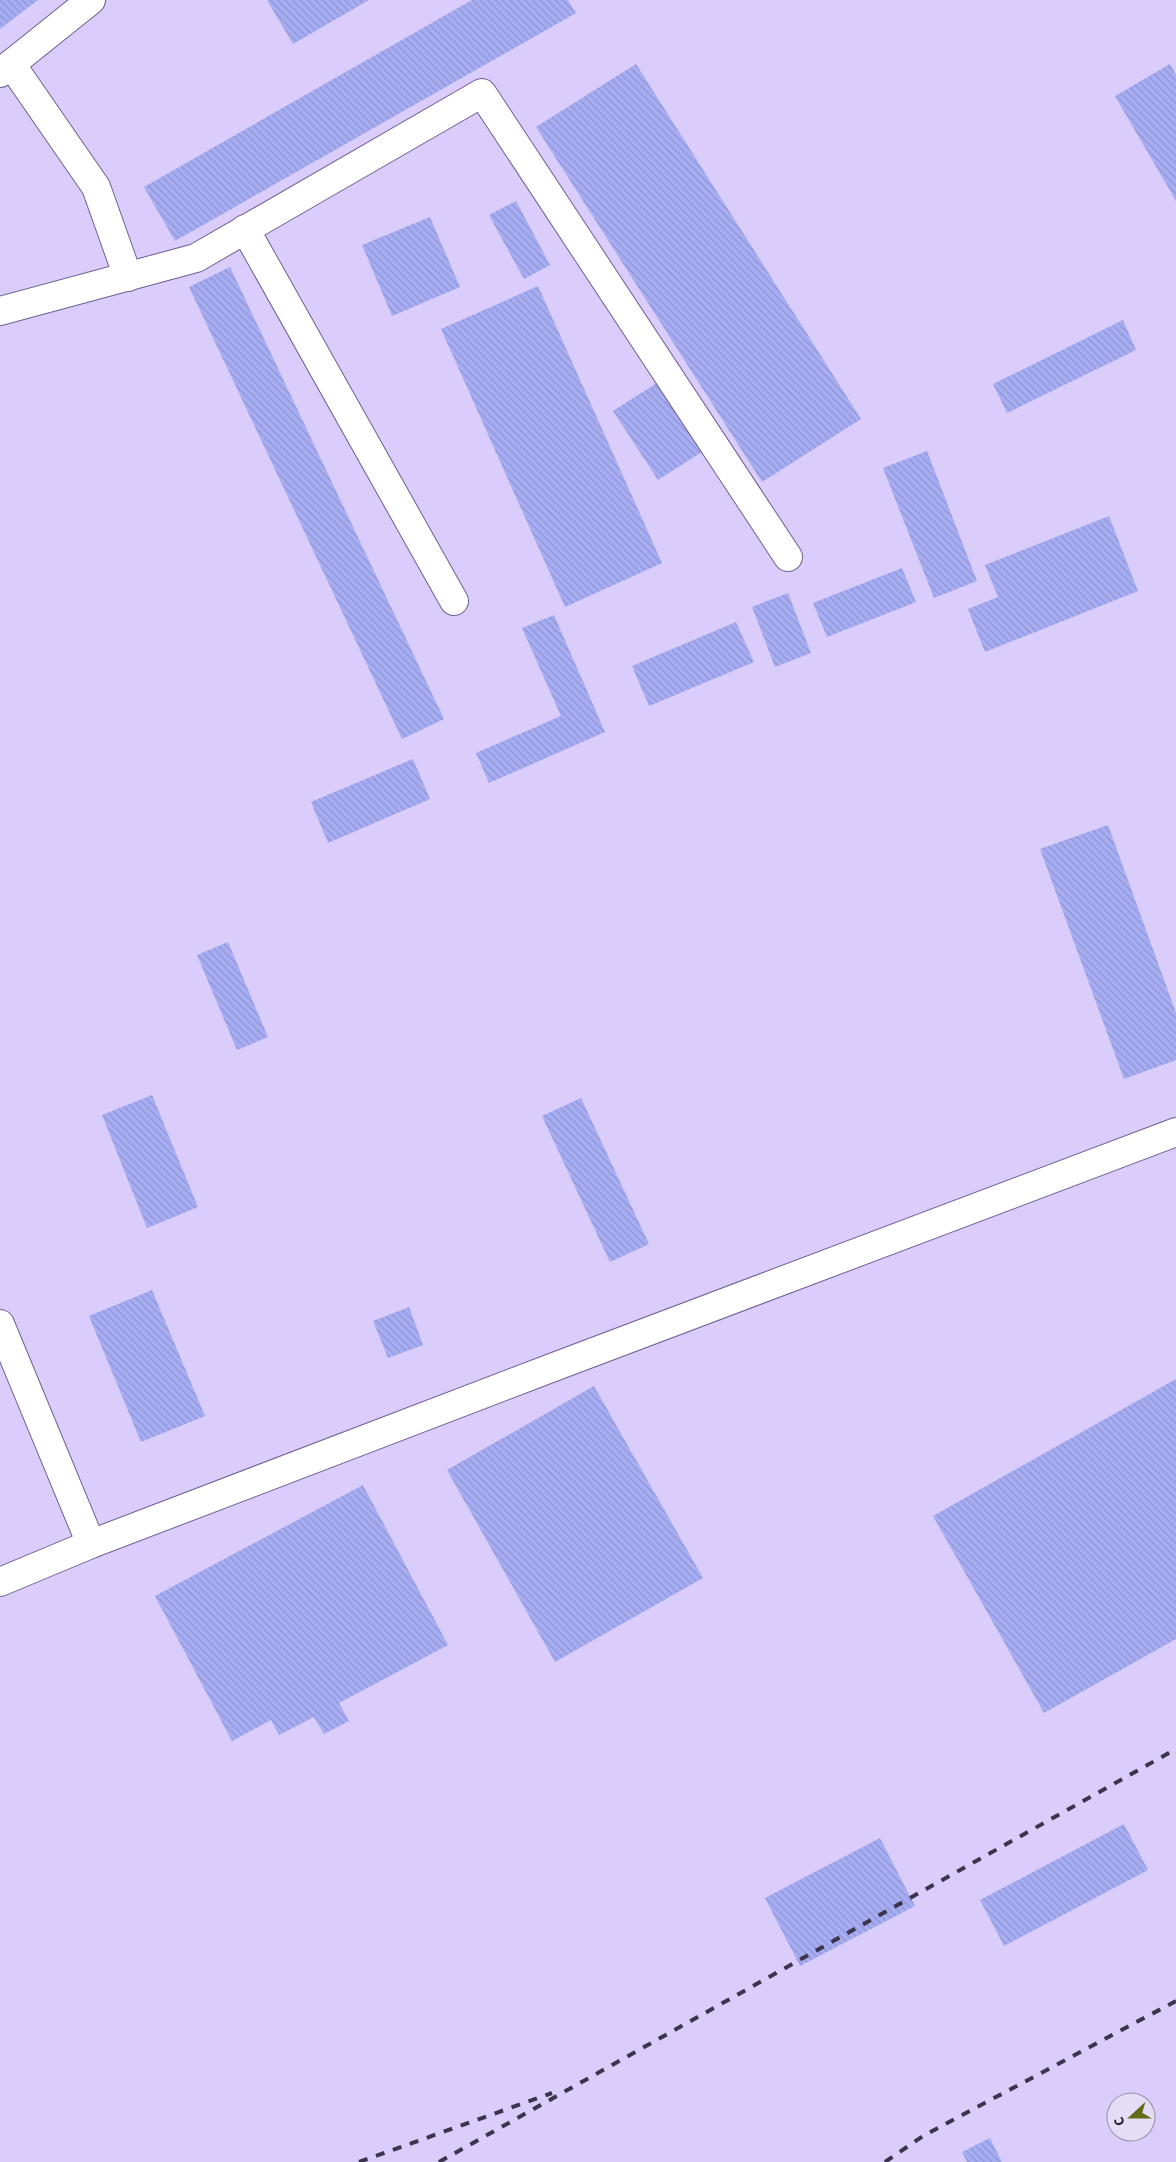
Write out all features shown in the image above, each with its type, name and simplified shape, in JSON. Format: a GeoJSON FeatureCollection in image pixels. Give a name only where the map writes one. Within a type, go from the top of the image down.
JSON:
{"type":"FeatureCollection","features":[{"type":"Feature","properties":{"kind":"lane"},"geometry":{"type":"LineString","coordinates":[[91,0],[6,68],[96,187],[128,277]]}},
{"type":"Feature","properties":{"kind":"lane"},"geometry":{"type":"LineString","coordinates":[[0,311],[196,258],[482,93],[788,557]]}},
{"type":"Feature","properties":{"kind":"lane"},"geometry":{"type":"LineString","coordinates":[[245,229],[454,601]]}},
{"type":"Feature","properties":{"kind":"lane"},"geometry":{"type":"LineString","coordinates":[[0,1582],[91,1544],[537,1373],[1176,1132]]}},
{"type":"Feature","properties":{"kind":"lane"},"geometry":{"type":"LineString","coordinates":[[0,1324],[91,1544]]}},
{"type":"Feature","properties":{"kind":"building"},"geometry":{"type":"Polygon","coordinates":[[[0,0],[38,0],[0,29],[0,0]]]}},
{"type":"Feature","properties":{"kind":"building"},"geometry":{"type":"Polygon","coordinates":[[[267,0],[369,0],[293,44],[267,0]]]}},
{"type":"Feature","properties":{"kind":"building"},"geometry":{"type":"Polygon","coordinates":[[[472,0],[568,0],[576,13],[175,241],[144,187],[472,0]]]}},
{"type":"Feature","properties":{"kind":"building"},"geometry":{"type":"Polygon","coordinates":[[[636,64],[861,419],[762,482],[536,127],[636,64]]]}},
{"type":"Feature","properties":{"kind":"building"},"geometry":{"type":"Polygon","coordinates":[[[1170,64],[1176,75],[1176,201],[1115,96],[1170,64]]]}},
{"type":"Feature","properties":{"kind":"building"},"geometry":{"type":"Polygon","coordinates":[[[516,201],[550,265],[524,279],[489,215],[516,201]]]}},
{"type":"Feature","properties":{"kind":"building"},"geometry":{"type":"Polygon","coordinates":[[[430,217],[460,287],[392,316],[362,245],[430,217]]]}},
{"type":"Feature","properties":{"kind":"building"},"geometry":{"type":"Polygon","coordinates":[[[230,267],[444,719],[402,739],[189,287],[230,267]]]}},
{"type":"Feature","properties":{"kind":"building"},"geometry":{"type":"Polygon","coordinates":[[[538,286],[662,563],[565,607],[441,329],[538,286]]]}},
{"type":"Feature","properties":{"kind":"building"},"geometry":{"type":"Polygon","coordinates":[[[1123,320],[1136,350],[1007,413],[993,384],[1123,320]]]}},
{"type":"Feature","properties":{"kind":"building"},"geometry":{"type":"Polygon","coordinates":[[[660,381],[705,450],[658,480],[613,411],[660,381]]]}},
{"type":"Feature","properties":{"kind":"building"},"geometry":{"type":"Polygon","coordinates":[[[927,451],[977,581],[934,598],[883,468],[927,451]]]}},
{"type":"Feature","properties":{"kind":"building"},"geometry":{"type":"Polygon","coordinates":[[[1109,516],[1138,591],[985,652],[968,609],[998,597],[985,565],[1109,516]]]}},
{"type":"Feature","properties":{"kind":"building"},"geometry":{"type":"Polygon","coordinates":[[[902,568],[916,602],[827,637],[813,603],[902,568]]]}},
{"type":"Feature","properties":{"kind":"building"},"geometry":{"type":"Polygon","coordinates":[[[788,593],[811,653],[775,667],[752,607],[788,593]]]}},
{"type":"Feature","properties":{"kind":"building"},"geometry":{"type":"Polygon","coordinates":[[[554,615],[605,732],[489,783],[476,753],[561,716],[522,628],[554,615]]]}},
{"type":"Feature","properties":{"kind":"building"},"geometry":{"type":"Polygon","coordinates":[[[736,622],[754,662],[649,706],[632,666],[736,622]]]}},
{"type":"Feature","properties":{"kind":"building"},"geometry":{"type":"Polygon","coordinates":[[[413,759],[430,799],[328,843],[311,802],[413,759]]]}},
{"type":"Feature","properties":{"kind":"building"},"geometry":{"type":"Polygon","coordinates":[[[1108,825],[1176,1013],[1176,1060],[1124,1079],[1040,849],[1108,825]]]}},
{"type":"Feature","properties":{"kind":"building"},"geometry":{"type":"Polygon","coordinates":[[[228,942],[268,1037],[237,1050],[197,955],[228,942]]]}},
{"type":"Feature","properties":{"kind":"building"},"geometry":{"type":"Polygon","coordinates":[[[152,1095],[198,1207],[147,1228],[102,1115],[152,1095]]]}},
{"type":"Feature","properties":{"kind":"building"},"geometry":{"type":"Polygon","coordinates":[[[581,1098],[649,1244],[610,1262],[542,1116],[581,1098]]]}},
{"type":"Feature","properties":{"kind":"building"},"geometry":{"type":"Polygon","coordinates":[[[152,1290],[205,1416],[141,1442],[89,1316],[152,1290]]]}},
{"type":"Feature","properties":{"kind":"building"},"geometry":{"type":"Polygon","coordinates":[[[409,1307],[423,1345],[388,1358],[373,1321],[409,1307]]]}},
{"type":"Feature","properties":{"kind":"building"},"geometry":{"type":"Polygon","coordinates":[[[1176,1379],[1176,1639],[1044,1713],[933,1516],[1176,1379]]]}},
{"type":"Feature","properties":{"kind":"building"},"geometry":{"type":"Polygon","coordinates":[[[594,1386],[703,1578],[555,1662],[447,1470],[594,1386]]]}},
{"type":"Feature","properties":{"kind":"building"},"geometry":{"type":"Polygon","coordinates":[[[363,1485],[448,1645],[339,1703],[349,1721],[324,1734],[314,1717],[279,1735],[271,1720],[232,1741],[155,1596],[363,1485]]]}},
{"type":"Feature","properties":{"kind":"building"},"geometry":{"type":"Polygon","coordinates":[[[1124,1824],[1148,1870],[1004,1946],[980,1900],[1124,1824]]]}},
{"type":"Feature","properties":{"kind":"building"},"geometry":{"type":"Polygon","coordinates":[[[880,1838],[915,1906],[800,1966],[765,1898],[880,1838]]]}},
{"type":"Feature","properties":{"kind":"building"},"geometry":{"type":"Polygon","coordinates":[[[990,2138],[1002,2162],[967,2162],[962,2152],[990,2138]]]}},
{"type":"Feature","properties":{"kind":"railway"},"geometry":{"type":"LineString","coordinates":[[439,2162],[1176,1749]]}},
{"type":"Feature","properties":{"kind":"railway"},"geometry":{"type":"LineString","coordinates":[[885,2162],[923,2136],[1176,2001]]}},
{"type":"Feature","properties":{"kind":"railway"},"geometry":{"type":"LineString","coordinates":[[359,2162],[552,2093]]}}]}
